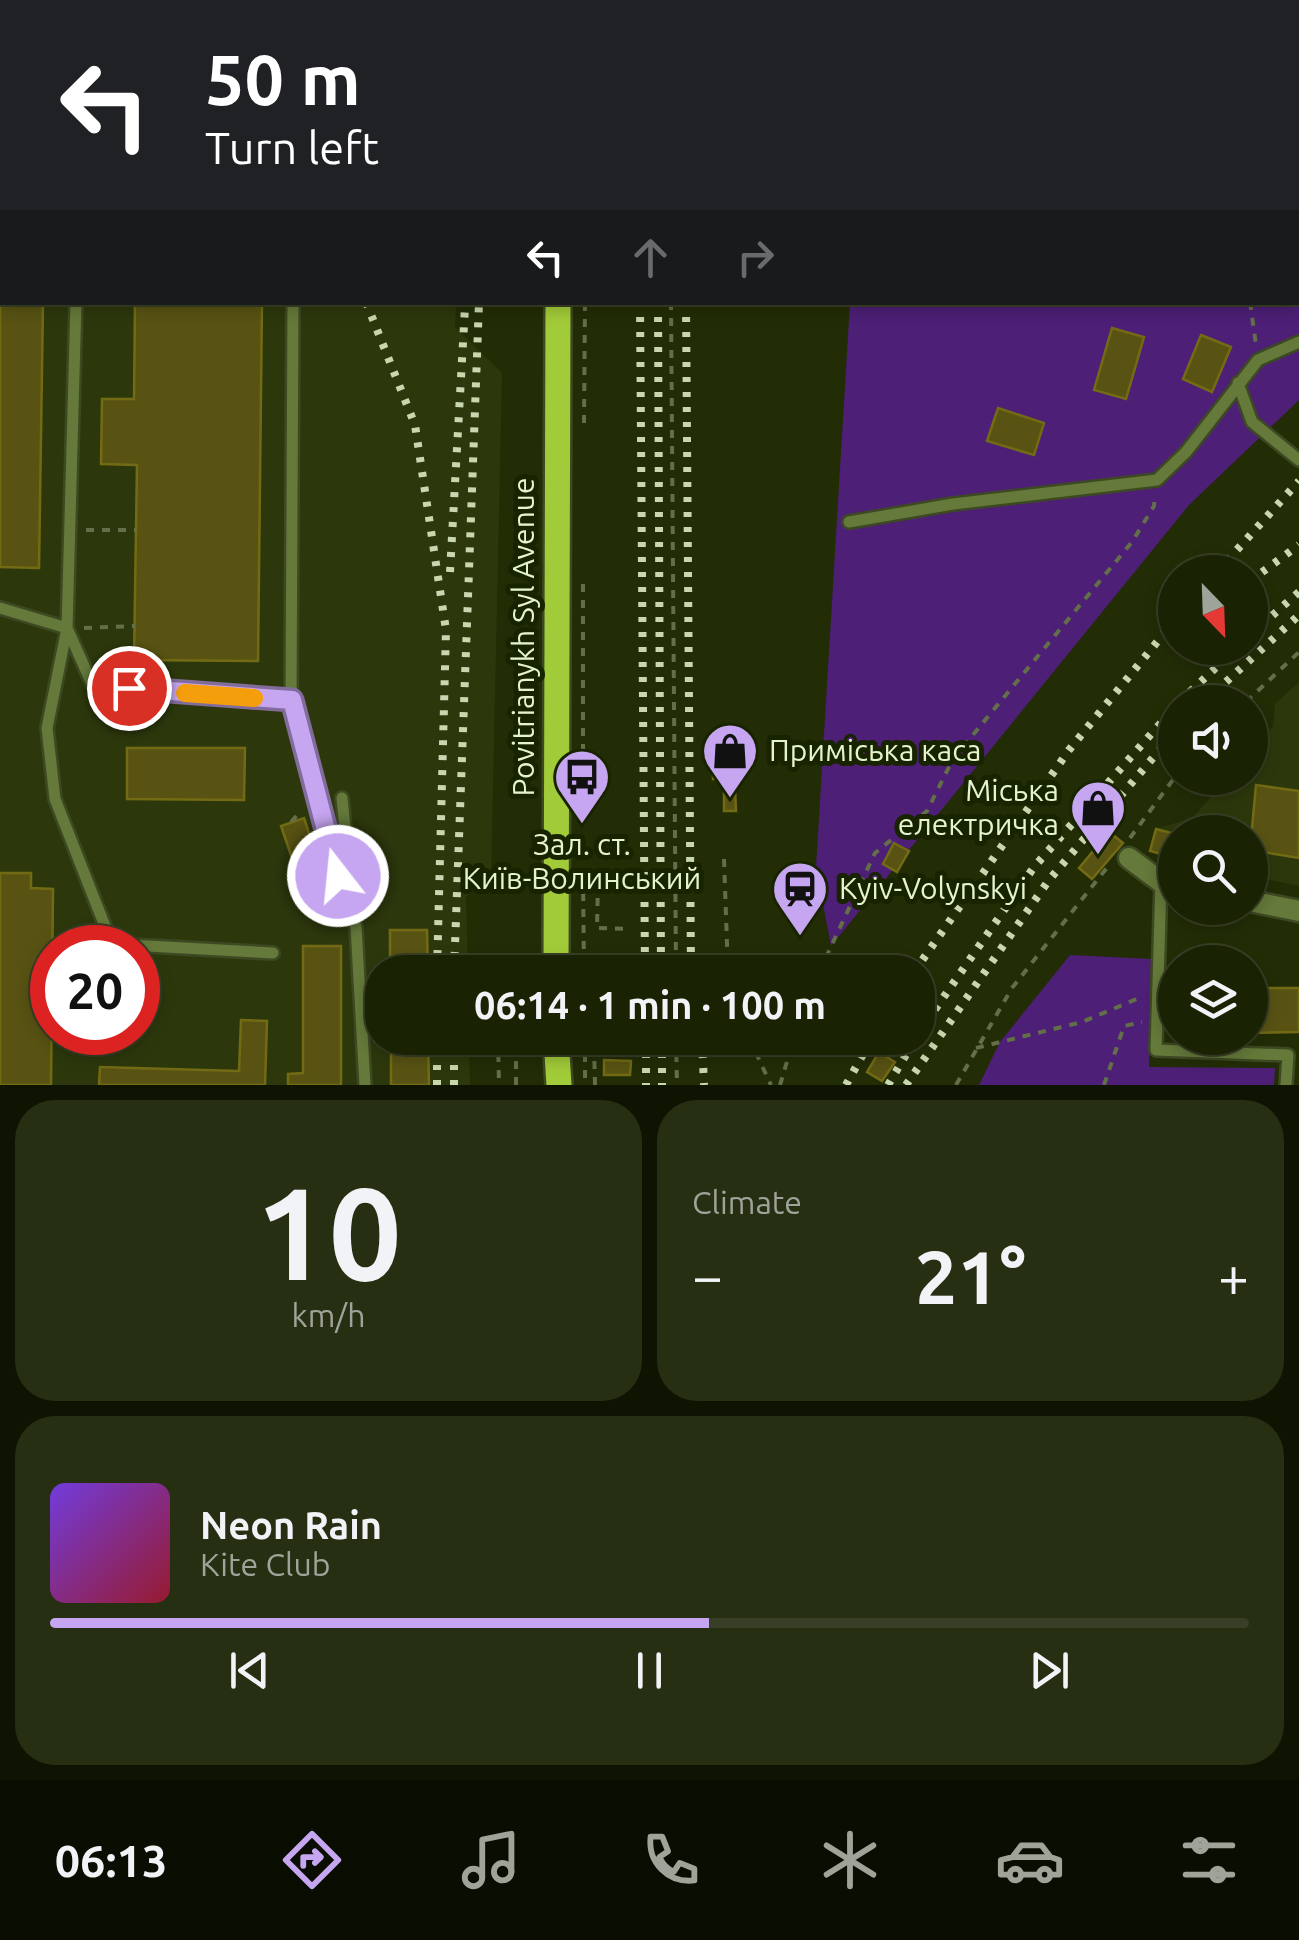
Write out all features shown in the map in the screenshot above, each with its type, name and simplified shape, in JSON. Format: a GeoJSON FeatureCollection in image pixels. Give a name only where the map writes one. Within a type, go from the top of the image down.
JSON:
{"type":"FeatureCollection","features":[{"type":"Feature","properties":{"kind":"main road","name":"Povitrianykh Syl Avenue"},"geometry":{"type":"LineString","coordinates":[[556,955],[558,305]]}},
{"type":"Feature","properties":{"kind":"main road"},"geometry":{"type":"LineString","coordinates":[[556,1055],[556,1085]]}},
{"type":"Feature","properties":{"kind":"street"},"geometry":{"type":"LineString","coordinates":[[1126,850],[1158,876]]}},
{"type":"Feature","properties":{"kind":"street"},"geometry":{"type":"LineString","coordinates":[[1268,905],[1299,912]]}},
{"type":"Feature","properties":{"kind":"lane"},"geometry":{"type":"LineString","coordinates":[[76,305],[67,628],[48,728],[54,798],[112,944],[274,953]]}},
{"type":"Feature","properties":{"kind":"lane"},"geometry":{"type":"LineString","coordinates":[[293,305],[292,700],[322,822],[356,927]]}},
{"type":"Feature","properties":{"kind":"lane"},"geometry":{"type":"LineString","coordinates":[[849,522],[953,504],[1157,480],[1186,452],[1258,360],[1299,342]]}},
{"type":"Feature","properties":{"kind":"lane"},"geometry":{"type":"LineString","coordinates":[[1238,382],[1252,422],[1299,460]]}},
{"type":"Feature","properties":{"kind":"lane"},"geometry":{"type":"LineString","coordinates":[[0,608],[67,628],[93,686],[292,700]]}},
{"type":"Feature","properties":{"kind":"lane"},"geometry":{"type":"LineString","coordinates":[[342,798],[356,927],[365,1085]]}},
{"type":"Feature","properties":{"kind":"lane"},"geometry":{"type":"LineString","coordinates":[[1158,990],[1156,1050],[1288,1055],[1286,1085]]}},
{"type":"Feature","properties":{"kind":"path"},"geometry":{"type":"LineString","coordinates":[[584,436],[585,305]]}},
{"type":"Feature","properties":{"kind":"path"},"geometry":{"type":"LineString","coordinates":[[671,305],[676,955]]}},
{"type":"Feature","properties":{"kind":"path"},"geometry":{"type":"LineString","coordinates":[[1250,305],[1258,360]]}},
{"type":"Feature","properties":{"kind":"path"},"geometry":{"type":"LineString","coordinates":[[827,955],[875,853],[927,811],[953,758],[1132,542],[1154,506],[1157,480]]}},
{"type":"Feature","properties":{"kind":"path"},"geometry":{"type":"LineString","coordinates":[[70,530],[136,530]]}},
{"type":"Feature","properties":{"kind":"path"},"geometry":{"type":"LineString","coordinates":[[582,786],[583,571]]}},
{"type":"Feature","properties":{"kind":"path"},"geometry":{"type":"LineString","coordinates":[[67,628],[135,626]]}},
{"type":"Feature","properties":{"kind":"path"},"geometry":{"type":"LineString","coordinates":[[1264,685],[1299,652]]}},
{"type":"Feature","properties":{"kind":"path"},"geometry":{"type":"LineString","coordinates":[[956,1085],[1012,988],[1126,850],[1163,795]]}},
{"type":"Feature","properties":{"kind":"path"},"geometry":{"type":"LineString","coordinates":[[724,859],[727,955]]}},
{"type":"Feature","properties":{"kind":"path"},"geometry":{"type":"LineString","coordinates":[[582,863],[584,955]]}},
{"type":"Feature","properties":{"kind":"path"},"geometry":{"type":"LineString","coordinates":[[582,881],[598,881],[598,928],[630,929]]}},
{"type":"Feature","properties":{"kind":"path"},"geometry":{"type":"LineString","coordinates":[[976,1048],[1082,1022],[1158,990]]}},
{"type":"Feature","properties":{"kind":"path"},"geometry":{"type":"LineString","coordinates":[[1104,1085],[1124,1026],[1156,1020]]}},
{"type":"Feature","properties":{"kind":"path"},"geometry":{"type":"LineString","coordinates":[[498,1055],[499,1085]]}},
{"type":"Feature","properties":{"kind":"path"},"geometry":{"type":"LineString","coordinates":[[584,1055],[585,1085]]}},
{"type":"Feature","properties":{"kind":"path"},"geometry":{"type":"LineString","coordinates":[[594,1055],[595,1085]]}},
{"type":"Feature","properties":{"kind":"path"},"geometry":{"type":"LineString","coordinates":[[676,1055],[676,1085]]}},
{"type":"Feature","properties":{"kind":"path"},"geometry":{"type":"LineString","coordinates":[[757,1055],[771,1085]]}},
{"type":"Feature","properties":{"kind":"path"},"geometry":{"type":"LineString","coordinates":[[780,1085],[789,1055]]}},
{"type":"Feature","properties":{"kind":"path"},"geometry":{"type":"LineString","coordinates":[[516,1059],[516,1085]]}},
{"type":"Feature","properties":{"kind":"shaded area"},"geometry":{"type":"Polygon","coordinates":[[[0,305],[456,305],[455,327],[502,373],[491,875],[466,897],[468,955],[365,955],[365,1055],[469,1055],[470,1085],[0,1085],[0,305]]]}},
{"type":"Feature","properties":{"kind":"shaded area"},"geometry":{"type":"Polygon","coordinates":[[[850,305],[1299,305],[1299,400],[1189,505],[831,946],[816,867],[850,305]]]}},
{"type":"Feature","properties":{"kind":"shaded area"},"geometry":{"type":"Polygon","coordinates":[[[1299,682],[1299,886],[1268,880],[1268,815],[1195,815],[1213,795],[1268,795],[1268,732],[1273,726],[1275,704],[1299,682]]]}},
{"type":"Feature","properties":{"kind":"shaded area"},"geometry":{"type":"Polygon","coordinates":[[[1158,828],[1158,853],[1150,851],[1158,828]]]}},
{"type":"Feature","properties":{"kind":"shaded area"},"geometry":{"type":"Polygon","coordinates":[[[1070,955],[1151,959],[1149,1067],[1275,1068],[1274,1085],[979,1085],[1000,1042],[1070,955]]]}},
{"type":"Feature","properties":{"kind":"building"},"geometry":{"type":"Polygon","coordinates":[[[0,305],[43,305],[39,568],[0,567],[0,305]]]}},
{"type":"Feature","properties":{"kind":"building"},"geometry":{"type":"Polygon","coordinates":[[[135,305],[262,305],[258,661],[134,660],[137,465],[101,464],[102,399],[134,399],[135,305]]]}},
{"type":"Feature","properties":{"kind":"building"},"geometry":{"type":"Polygon","coordinates":[[[1112,328],[1144,337],[1126,399],[1094,390],[1112,328]]]}},
{"type":"Feature","properties":{"kind":"building"},"geometry":{"type":"Polygon","coordinates":[[[1201,335],[1231,347],[1212,392],[1183,379],[1201,335]]]}},
{"type":"Feature","properties":{"kind":"building"},"geometry":{"type":"Polygon","coordinates":[[[998,408],[1044,423],[1034,455],[987,441],[998,408]]]}},
{"type":"Feature","properties":{"kind":"building"},"geometry":{"type":"Polygon","coordinates":[[[127,748],[245,748],[244,800],[127,799],[127,748]]]}},
{"type":"Feature","properties":{"kind":"building"},"geometry":{"type":"Polygon","coordinates":[[[713,765],[735,765],[735,778],[713,779],[713,765]]]}},
{"type":"Feature","properties":{"kind":"building"},"geometry":{"type":"Polygon","coordinates":[[[1268,787],[1299,791],[1299,858],[1268,853],[1268,815],[1253,815],[1255,795],[1268,795],[1268,787]]]}},
{"type":"Feature","properties":{"kind":"building"},"geometry":{"type":"Polygon","coordinates":[[[724,788],[735,788],[736,811],[724,811],[724,788]]]}},
{"type":"Feature","properties":{"kind":"building"},"geometry":{"type":"Polygon","coordinates":[[[304,818],[317,857],[294,864],[281,826],[304,818]]]}},
{"type":"Feature","properties":{"kind":"building"},"geometry":{"type":"Polygon","coordinates":[[[1156,829],[1158,830],[1158,853],[1150,851],[1156,829]]]}},
{"type":"Feature","properties":{"kind":"building"},"geometry":{"type":"Polygon","coordinates":[[[1109,832],[1123,843],[1092,879],[1079,868],[1109,832]]]}},
{"type":"Feature","properties":{"kind":"building"},"geometry":{"type":"Polygon","coordinates":[[[894,843],[909,851],[897,872],[883,864],[894,843]]]}},
{"type":"Feature","properties":{"kind":"building"},"geometry":{"type":"Polygon","coordinates":[[[0,873],[31,873],[31,888],[53,889],[53,925],[30,925],[30,1055],[51,1055],[51,1085],[0,1085],[0,873]]]}},
{"type":"Feature","properties":{"kind":"building"},"geometry":{"type":"Polygon","coordinates":[[[390,930],[427,930],[428,955],[390,955],[390,930]]]}},
{"type":"Feature","properties":{"kind":"building"},"geometry":{"type":"Polygon","coordinates":[[[303,946],[341,946],[341,1085],[288,1085],[288,1074],[303,1073],[303,946]]]}},
{"type":"Feature","properties":{"kind":"building"},"geometry":{"type":"Polygon","coordinates":[[[1268,988],[1299,988],[1299,1032],[1268,1033],[1268,988]]]}},
{"type":"Feature","properties":{"kind":"building"},"geometry":{"type":"Polygon","coordinates":[[[241,1020],[267,1021],[265,1085],[99,1085],[100,1067],[239,1071],[241,1020]]]}},
{"type":"Feature","properties":{"kind":"building"},"geometry":{"type":"Polygon","coordinates":[[[391,1055],[428,1055],[429,1085],[391,1085],[391,1055]]]}},
{"type":"Feature","properties":{"kind":"building"},"geometry":{"type":"Polygon","coordinates":[[[877,1055],[895,1062],[882,1081],[867,1072],[877,1055]]]}},
{"type":"Feature","properties":{"kind":"building"},"geometry":{"type":"Polygon","coordinates":[[[604,1060],[631,1061],[630,1075],[604,1075],[604,1060]]]}},
{"type":"Feature","properties":{"kind":"railway"},"geometry":{"type":"LineString","coordinates":[[367,305],[415,425],[446,630],[437,955]]}},
{"type":"Feature","properties":{"kind":"railway"},"geometry":{"type":"LineString","coordinates":[[455,955],[479,305]]}},
{"type":"Feature","properties":{"kind":"railway"},"geometry":{"type":"LineString","coordinates":[[640,305],[645,955]]}},
{"type":"Feature","properties":{"kind":"railway"},"geometry":{"type":"LineString","coordinates":[[658,305],[661,955]]}},
{"type":"Feature","properties":{"kind":"railway"},"geometry":{"type":"LineString","coordinates":[[686,305],[691,955]]}},
{"type":"Feature","properties":{"kind":"railway"},"geometry":{"type":"LineString","coordinates":[[450,572],[465,307]]}},
{"type":"Feature","properties":{"kind":"railway"},"geometry":{"type":"LineString","coordinates":[[1232,555],[1299,481]]}},
{"type":"Feature","properties":{"kind":"railway"},"geometry":{"type":"LineString","coordinates":[[1268,568],[1299,545]]}},
{"type":"Feature","properties":{"kind":"railway"},"geometry":{"type":"LineString","coordinates":[[1268,619],[1299,592]]}},
{"type":"Feature","properties":{"kind":"railway"},"geometry":{"type":"LineString","coordinates":[[1223,685],[1299,615]]}},
{"type":"Feature","properties":{"kind":"railway"},"geometry":{"type":"LineString","coordinates":[[926,955],[1069,750],[1158,641]]}},
{"type":"Feature","properties":{"kind":"railway"},"geometry":{"type":"LineString","coordinates":[[1197,685],[1219,665]]}},
{"type":"Feature","properties":{"kind":"railway"},"geometry":{"type":"LineString","coordinates":[[935,1010],[1034,867],[1158,726]]}},
{"type":"Feature","properties":{"kind":"railway"},"geometry":{"type":"LineString","coordinates":[[906,1085],[1049,880],[1158,752]]}},
{"type":"Feature","properties":{"kind":"railway"},"geometry":{"type":"LineString","coordinates":[[437,1055],[437,1085]]}},
{"type":"Feature","properties":{"kind":"railway"},"geometry":{"type":"LineString","coordinates":[[454,1055],[454,1085]]}},
{"type":"Feature","properties":{"kind":"railway"},"geometry":{"type":"LineString","coordinates":[[646,1055],[646,1085]]}},
{"type":"Feature","properties":{"kind":"railway"},"geometry":{"type":"LineString","coordinates":[[662,1055],[662,1085]]}},
{"type":"Feature","properties":{"kind":"railway"},"geometry":{"type":"LineString","coordinates":[[703,1055],[704,1085]]}},
{"type":"Feature","properties":{"kind":"railway"},"geometry":{"type":"LineString","coordinates":[[846,1085],[863,1055]]}},
{"type":"Feature","properties":{"kind":"railway"},"geometry":{"type":"LineString","coordinates":[[888,1085],[906,1055]]}},
{"type":"Feature","properties":{"kind":"slow traffic"},"geometry":{"type":"LineString","coordinates":[[185,693],[254,698]]}},
{"type":"Feature","properties":{"kind":"place","name":"Приміська каса"},"geometry":{"type":"Point","coordinates":[730,800]}},
{"type":"Feature","properties":{"kind":"place","name":"Зал. ст. Київ-Волинський"},"geometry":{"type":"Point","coordinates":[582,826]}},
{"type":"Feature","properties":{"kind":"place","name":"Міська електричка"},"geometry":{"type":"Point","coordinates":[1098,857]}},
{"type":"Feature","properties":{"kind":"place","name":"Kyiv-Volynskyi"},"geometry":{"type":"Point","coordinates":[800,938]}},
{"type":"Feature","properties":{"kind":"route"},"geometry":{"type":"LineString","coordinates":[[129,688],[292,700],[338,876]]}}]}
